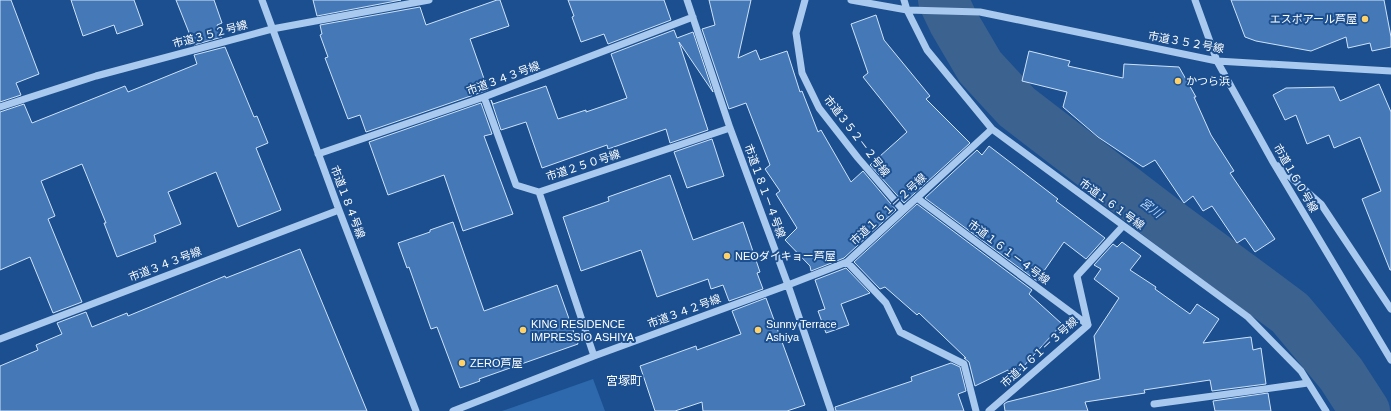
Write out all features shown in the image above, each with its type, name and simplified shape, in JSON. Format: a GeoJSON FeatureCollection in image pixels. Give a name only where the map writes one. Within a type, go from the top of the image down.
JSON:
{"type":"FeatureCollection","features":[{"type":"Feature","properties":{"kind":"street","name":"市道１８４号線"},"geometry":{"type":"LineString","coordinates":[[262,0],[318,154],[416,411]]}},
{"type":"Feature","properties":{"kind":"street","name":"市道３５２号線"},"geometry":{"type":"LineString","coordinates":[[0,107],[96,76],[272,29],[429,0]]}},
{"type":"Feature","properties":{"kind":"street","name":"市道１８１－４号線"},"geometry":{"type":"LineString","coordinates":[[687,0],[730,128],[788,286],[831,411]]}},
{"type":"Feature","properties":{"kind":"street","name":"市道３５２－２号線"},"geometry":{"type":"LineString","coordinates":[[805,0],[796,34],[802,73],[819,108],[858,158],[903,210]]}},
{"type":"Feature","properties":{"kind":"street"},"geometry":{"type":"LineString","coordinates":[[850,0],[907,10]]}},
{"type":"Feature","properties":{"kind":"street","name":"市道１６１号線"},"geometry":{"type":"LineString","coordinates":[[904,0],[907,10],[927,50],[992,129],[1248,317],[1300,372],[1326,411]]}},
{"type":"Feature","properties":{"kind":"street","name":"市道１６０号線"},"geometry":{"type":"LineString","coordinates":[[1195,0],[1217,61],[1273,162],[1391,360]]}},
{"type":"Feature","properties":{"kind":"street","name":"市道３５２号線"},"geometry":{"type":"LineString","coordinates":[[907,10],[980,12],[1217,61],[1391,71]]}},
{"type":"Feature","properties":{"kind":"street","name":"市道３４３号線"},"geometry":{"type":"LineString","coordinates":[[318,154],[484,97],[693,17]]}},
{"type":"Feature","properties":{"kind":"street"},"geometry":{"type":"LineString","coordinates":[[484,97],[516,185],[539,192]]}},
{"type":"Feature","properties":{"kind":"street","name":"市道２５０号線"},"geometry":{"type":"LineString","coordinates":[[594,356],[539,192],[730,128]]}},
{"type":"Feature","properties":{"kind":"street","name":"市道１６１－２号線"},"geometry":{"type":"LineString","coordinates":[[788,286],[847,262],[992,129]]}},
{"type":"Feature","properties":{"kind":"street"},"geometry":{"type":"LineString","coordinates":[[1273,162],[1321,204],[1391,309]]}},
{"type":"Feature","properties":{"kind":"street","name":"市道１６１－４号線"},"geometry":{"type":"LineString","coordinates":[[917,198],[1088,325]]}},
{"type":"Feature","properties":{"kind":"street","name":"市道３４３号線"},"geometry":{"type":"LineString","coordinates":[[0,339],[339,210]]}},
{"type":"Feature","properties":{"kind":"street","name":"市道１６１－３号線"},"geometry":{"type":"LineString","coordinates":[[989,411],[1088,325],[1076,276],[1123,226]]}},
{"type":"Feature","properties":{"kind":"street"},"geometry":{"type":"LineString","coordinates":[[847,262],[886,303],[900,332],[964,364],[976,411]]}},
{"type":"Feature","properties":{"kind":"street","name":"市道３４２号線"},"geometry":{"type":"LineString","coordinates":[[453,411],[594,356],[788,286]]}},
{"type":"Feature","properties":{"kind":"street"},"geometry":{"type":"LineString","coordinates":[[1154,404],[1308,383]]}},
{"type":"Feature","properties":{"kind":"shaded area"},"geometry":{"type":"Polygon","coordinates":[[[593,379],[605,411],[502,411],[593,379]]]}},
{"type":"Feature","properties":{"kind":"building"},"geometry":{"type":"Polygon","coordinates":[[[0,0],[11,0],[39,74],[16,83],[21,95],[0,102],[0,0]]]}},
{"type":"Feature","properties":{"kind":"building"},"geometry":{"type":"Polygon","coordinates":[[[71,0],[134,0],[143,25],[117,34],[114,25],[83,36],[71,0]]]}},
{"type":"Feature","properties":{"kind":"building"},"geometry":{"type":"Polygon","coordinates":[[[176,0],[214,0],[222,23],[217,25],[222,37],[194,45],[176,0]]]}},
{"type":"Feature","properties":{"kind":"building"},"geometry":{"type":"Polygon","coordinates":[[[313,0],[401,0],[317,16],[313,0]]]}},
{"type":"Feature","properties":{"kind":"building"},"geometry":{"type":"Polygon","coordinates":[[[500,0],[509,26],[470,39],[488,90],[366,132],[360,115],[348,119],[325,58],[328,57],[320,35],[322,34],[320,25],[420,7],[426,25],[500,0]]]}},
{"type":"Feature","properties":{"kind":"building"},"geometry":{"type":"Polygon","coordinates":[[[568,0],[664,0],[671,20],[608,44],[604,34],[581,42],[572,17],[574,16],[568,0]]]}},
{"type":"Feature","properties":{"kind":"building"},"geometry":{"type":"Polygon","coordinates":[[[709,0],[751,0],[738,58],[756,50],[760,60],[787,51],[800,92],[802,91],[818,132],[821,130],[851,182],[863,171],[896,210],[844,258],[811,271],[810,266],[785,240],[797,228],[776,194],[780,191],[765,169],[770,165],[746,103],[729,109],[702,29],[715,25],[709,0]]]}},
{"type":"Feature","properties":{"kind":"building"},"geometry":{"type":"Polygon","coordinates":[[[1231,0],[1384,0],[1391,37],[1391,47],[1372,51],[1370,43],[1348,48],[1346,37],[1311,51],[1256,41],[1245,37],[1231,0]]]}},
{"type":"Feature","properties":{"kind":"building"},"geometry":{"type":"Polygon","coordinates":[[[876,15],[884,40],[930,96],[926,99],[970,143],[904,203],[870,165],[907,132],[863,77],[868,73],[851,24],[876,15]]]}},
{"type":"Feature","properties":{"kind":"building"},"geometry":{"type":"Polygon","coordinates":[[[674,30],[677,38],[693,32],[713,92],[679,42],[708,130],[670,143],[666,129],[608,149],[607,145],[542,168],[526,122],[501,130],[491,100],[493,104],[546,86],[558,119],[586,110],[586,112],[627,98],[611,54],[674,30]]]}},
{"type":"Feature","properties":{"kind":"building"},"geometry":{"type":"Polygon","coordinates":[[[225,47],[254,117],[257,116],[268,143],[256,148],[281,210],[238,227],[216,172],[168,192],[181,224],[154,235],[156,242],[117,257],[104,223],[106,223],[82,164],[41,181],[55,216],[48,219],[82,302],[53,313],[30,257],[0,270],[0,112],[24,104],[32,123],[125,86],[128,92],[197,64],[194,55],[225,47]]]}},
{"type":"Feature","properties":{"kind":"building"},"geometry":{"type":"Polygon","coordinates":[[[1029,51],[1070,61],[1068,66],[1123,78],[1124,64],[1179,67],[1196,97],[1194,97],[1211,135],[1234,171],[1230,173],[1275,239],[1255,252],[1245,238],[1237,243],[1212,206],[1203,211],[1193,196],[1184,203],[1155,160],[1143,167],[1098,137],[1063,107],[1067,92],[1022,81],[1029,51]]]}},
{"type":"Feature","properties":{"kind":"building"},"geometry":{"type":"Polygon","coordinates":[[[1379,84],[1391,112],[1391,270],[1362,199],[1381,191],[1360,137],[1334,148],[1329,135],[1307,144],[1296,115],[1285,120],[1273,95],[1286,88],[1334,87],[1340,101],[1379,84]]]}},
{"type":"Feature","properties":{"kind":"building"},"geometry":{"type":"Polygon","coordinates":[[[481,103],[492,134],[484,136],[513,214],[463,231],[444,175],[388,195],[369,142],[481,103]]]}},
{"type":"Feature","properties":{"kind":"building"},"geometry":{"type":"Polygon","coordinates":[[[712,139],[724,176],[687,188],[674,152],[712,139]]]}},
{"type":"Feature","properties":{"kind":"building"},"geometry":{"type":"Polygon","coordinates":[[[989,146],[1058,199],[1056,201],[1105,238],[1086,259],[1064,242],[1037,281],[925,198],[977,150],[982,155],[989,146]]]}},
{"type":"Feature","properties":{"kind":"building"},"geometry":{"type":"Polygon","coordinates":[[[670,175],[693,240],[743,222],[760,272],[757,273],[763,289],[729,301],[723,285],[711,289],[708,279],[657,297],[641,250],[581,271],[563,217],[609,201],[608,197],[670,175]]]}},
{"type":"Feature","properties":{"kind":"building"},"geometry":{"type":"Polygon","coordinates":[[[917,204],[1032,290],[1029,294],[1062,324],[1012,379],[1008,370],[975,386],[969,362],[964,358],[966,358],[919,313],[917,315],[885,287],[880,289],[854,262],[917,204]]]}},
{"type":"Feature","properties":{"kind":"building"},"geometry":{"type":"Polygon","coordinates":[[[453,222],[484,311],[557,285],[578,344],[479,379],[480,381],[460,388],[437,327],[431,329],[409,267],[407,268],[398,243],[453,222]]]}},
{"type":"Feature","properties":{"kind":"building"},"geometry":{"type":"Polygon","coordinates":[[[1122,242],[1141,256],[1130,270],[1156,287],[1155,289],[1190,314],[1197,304],[1219,319],[1203,343],[1251,337],[1253,350],[1261,348],[1266,384],[1212,391],[1210,380],[1144,390],[1145,393],[1085,402],[1088,411],[1005,411],[1004,404],[1007,402],[1100,379],[1094,336],[1119,298],[1094,279],[1101,269],[1094,265],[1113,244],[1117,247],[1122,242]]]}},
{"type":"Feature","properties":{"kind":"building"},"geometry":{"type":"Polygon","coordinates":[[[300,249],[367,411],[0,411],[0,366],[38,350],[36,345],[62,334],[57,323],[86,312],[92,327],[127,313],[128,316],[225,276],[226,278],[300,249]]]}},
{"type":"Feature","properties":{"kind":"building"},"geometry":{"type":"Polygon","coordinates":[[[846,268],[870,293],[841,304],[849,325],[826,333],[818,311],[825,309],[815,280],[846,268]]]}},
{"type":"Feature","properties":{"kind":"building"},"geometry":{"type":"Polygon","coordinates":[[[766,298],[805,405],[787,411],[703,411],[702,402],[675,411],[655,411],[640,366],[696,346],[697,350],[741,334],[732,311],[766,298]]]}},
{"type":"Feature","properties":{"kind":"building"},"geometry":{"type":"Polygon","coordinates":[[[951,363],[960,367],[966,391],[958,394],[964,411],[836,411],[835,407],[912,381],[911,377],[951,363]]]}},
{"type":"Feature","properties":{"kind":"building"},"geometry":{"type":"Polygon","coordinates":[[[1268,393],[1271,411],[1215,411],[1213,401],[1268,393]]]}},
{"type":"Feature","properties":{"kind":"waterway","name":"宮川"},"geometry":{"type":"LineString","coordinates":[[943,0],[953,21],[980,67],[1017,107],[1163,219],[1290,313],[1341,374],[1365,411]]}},
{"type":"Feature","properties":{"kind":"place","name":"エスポアール芦屋"},"geometry":{"type":"Point","coordinates":[1365,19]}},
{"type":"Feature","properties":{"kind":"place","name":"かつら浜"},"geometry":{"type":"Point","coordinates":[1178,81]}},
{"type":"Feature","properties":{"kind":"place","name":"NEOダイキョー芦屋"},"geometry":{"type":"Point","coordinates":[727,256]}},
{"type":"Feature","properties":{"kind":"place","name":"KING RESIDENCE IMPRESSIO ASHIYA"},"geometry":{"type":"Point","coordinates":[523,330]}},
{"type":"Feature","properties":{"kind":"place","name":"Sunny Terrace Ashiya"},"geometry":{"type":"Point","coordinates":[758,330]}},
{"type":"Feature","properties":{"kind":"place","name":"ZERO芦屋"},"geometry":{"type":"Point","coordinates":[462,363]}},
{"type":"Feature","properties":{"kind":"district","name":"宮塚町"},"geometry":{"type":"Point","coordinates":[624,381]}}]}
